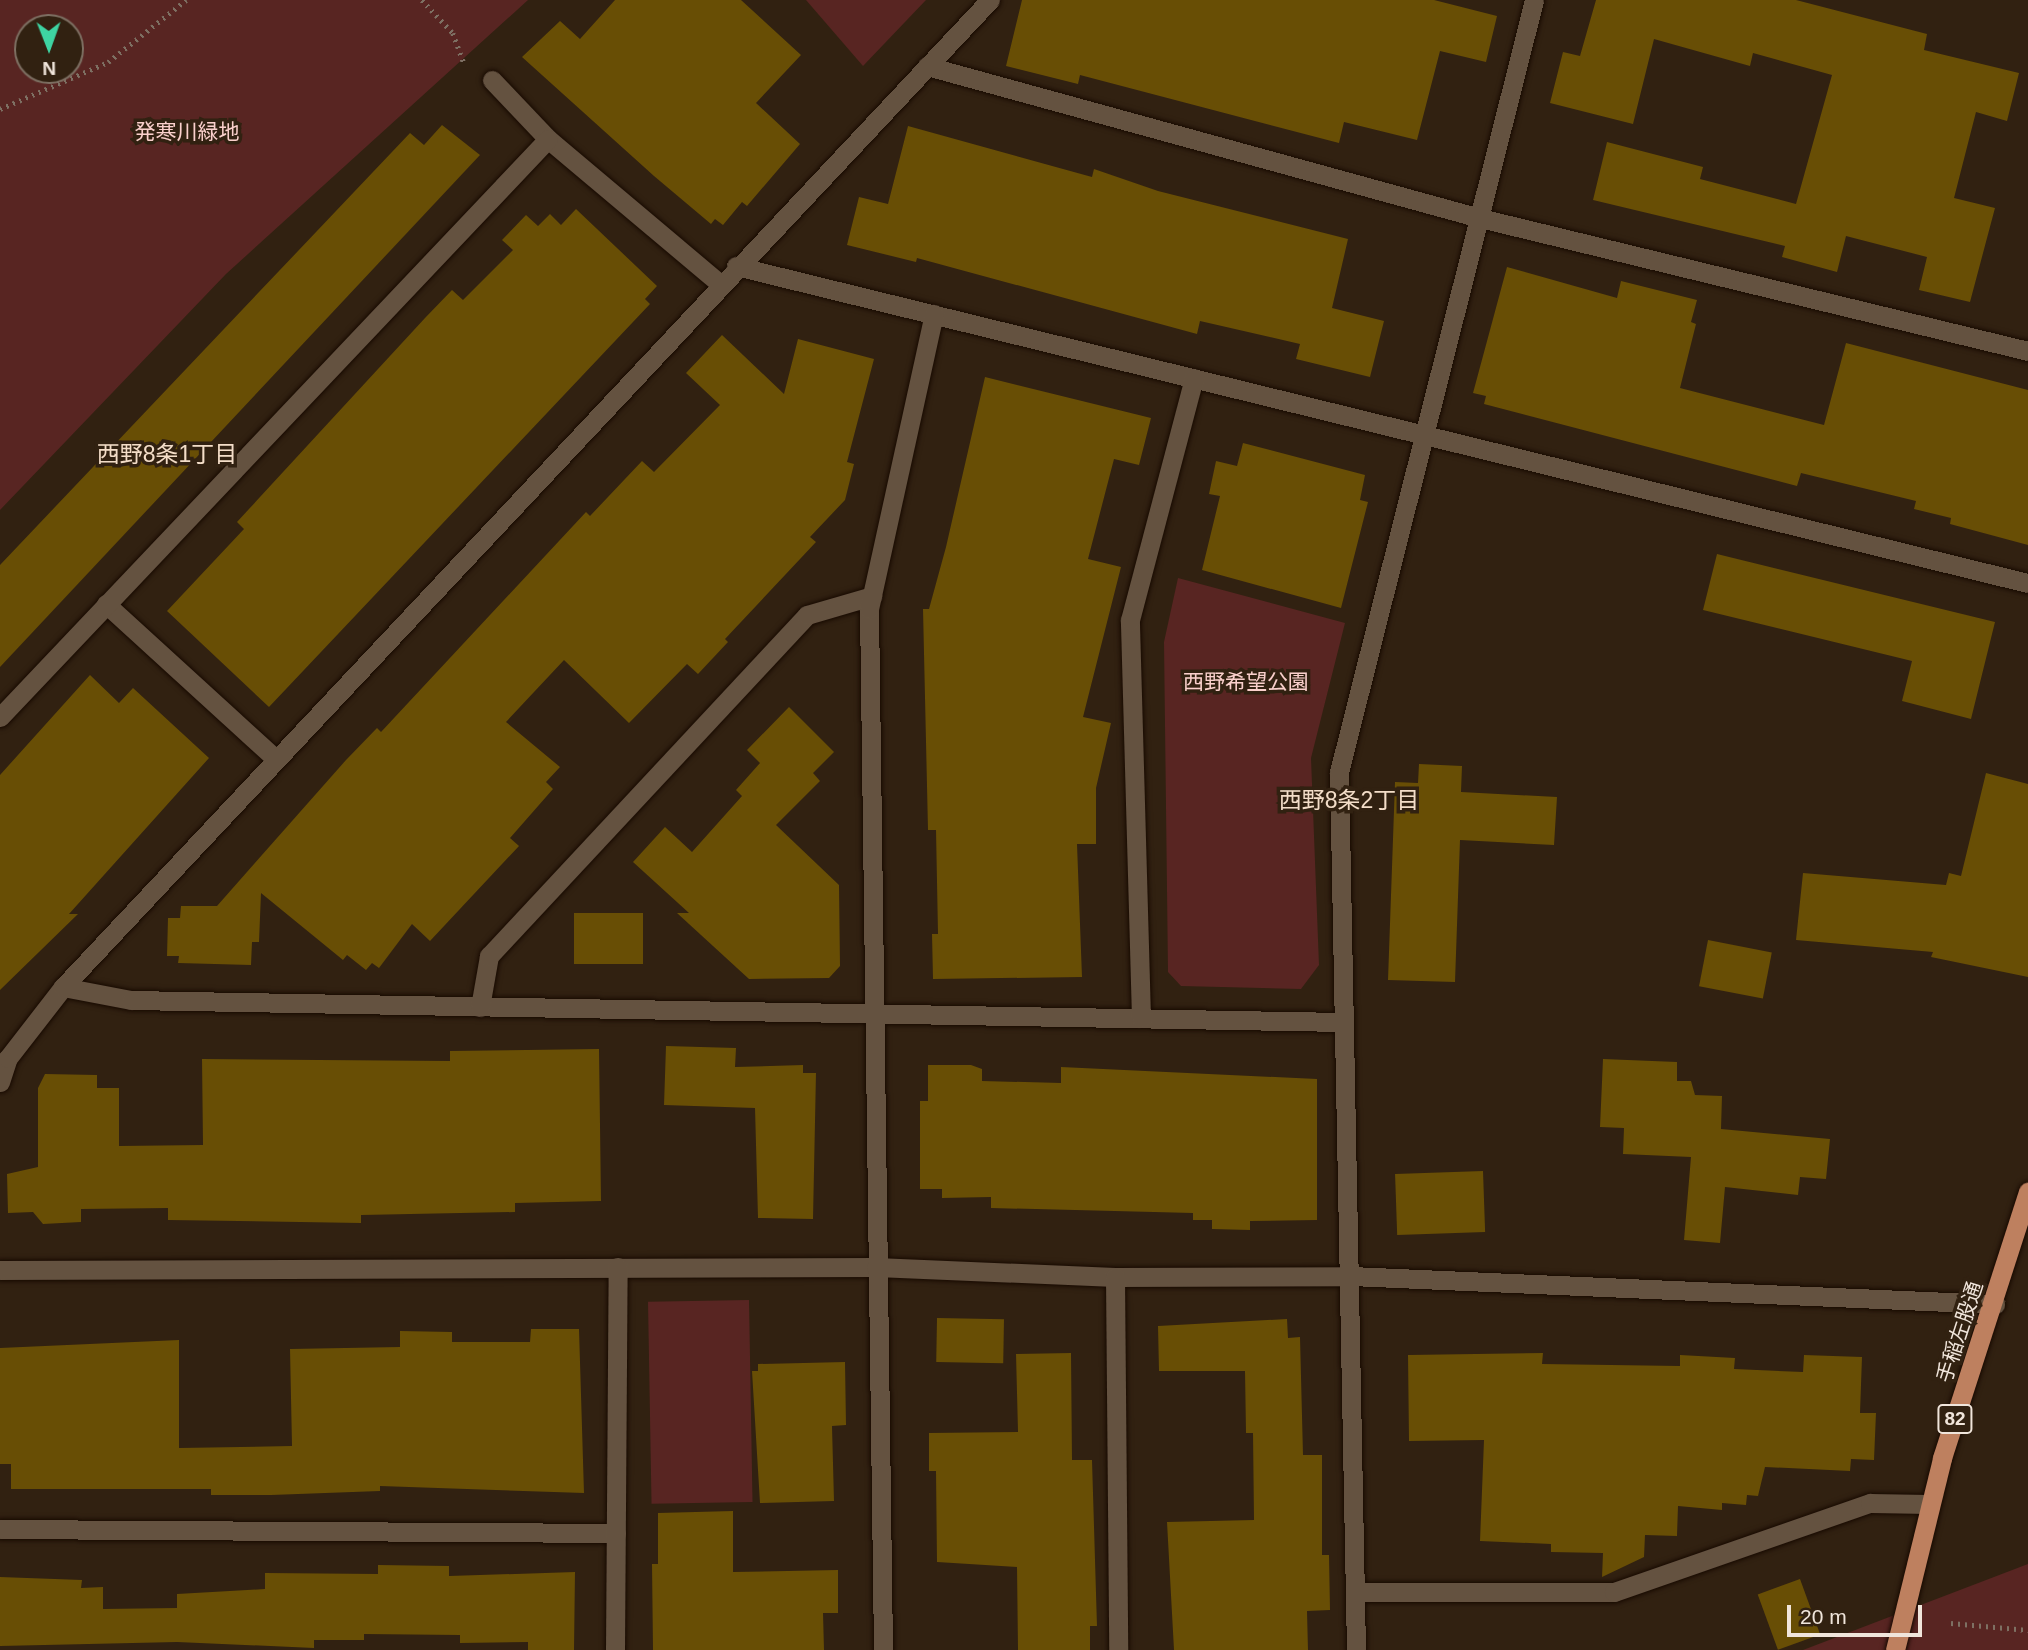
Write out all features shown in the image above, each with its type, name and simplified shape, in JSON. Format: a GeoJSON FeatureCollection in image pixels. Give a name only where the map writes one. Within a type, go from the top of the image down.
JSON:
{"type":"FeatureCollection","features":[{"type":"Feature","properties":{"kind":"main road","name":"手稲左股通"},"geometry":{"type":"LineString","coordinates":[[1895,1650],[1930,1504],[2028,1192]]}},
{"type":"Feature","properties":{"kind":"street"},"geometry":{"type":"LineString","coordinates":[[0,1082],[8,1058],[63,987],[737,265],[990,0]]}},
{"type":"Feature","properties":{"kind":"street"},"geometry":{"type":"LineString","coordinates":[[1356,1650],[1351,1276],[1339,772],[1534,0]]}},
{"type":"Feature","properties":{"kind":"street"},"geometry":{"type":"LineString","coordinates":[[927,66],[1480,218],[2028,351]]}},
{"type":"Feature","properties":{"kind":"street"},"geometry":{"type":"LineString","coordinates":[[492,80],[548,139],[720,284]]}},
{"type":"Feature","properties":{"kind":"street"},"geometry":{"type":"LineString","coordinates":[[0,717],[548,139]]}},
{"type":"Feature","properties":{"kind":"street"},"geometry":{"type":"LineString","coordinates":[[737,265],[2028,583]]}},
{"type":"Feature","properties":{"kind":"street"},"geometry":{"type":"LineString","coordinates":[[883,1650],[873,1015],[872,596],[934,314]]}},
{"type":"Feature","properties":{"kind":"street"},"geometry":{"type":"LineString","coordinates":[[1141,1018],[1130,620],[1194,378]]}},
{"type":"Feature","properties":{"kind":"street"},"geometry":{"type":"LineString","coordinates":[[480,1007],[489,956],[807,615],[872,596]]}},
{"type":"Feature","properties":{"kind":"street"},"geometry":{"type":"LineString","coordinates":[[106,604],[276,760]]}},
{"type":"Feature","properties":{"kind":"street"},"geometry":{"type":"LineString","coordinates":[[63,987],[131,1000],[873,1015],[1344,1021]]}},
{"type":"Feature","properties":{"kind":"street"},"geometry":{"type":"LineString","coordinates":[[615,1650],[618,1267]]}},
{"type":"Feature","properties":{"kind":"street"},"geometry":{"type":"LineString","coordinates":[[0,1270],[876,1267],[1115,1277],[1351,1276],[1995,1304]]}},
{"type":"Feature","properties":{"kind":"street"},"geometry":{"type":"LineString","coordinates":[[1115,1277],[1118,1650]]}},
{"type":"Feature","properties":{"kind":"street"},"geometry":{"type":"LineString","coordinates":[[1355,1592],[1614,1592],[1870,1503],[1930,1504]]}},
{"type":"Feature","properties":{"kind":"street"},"geometry":{"type":"LineString","coordinates":[[0,1529],[616,1533]]}},
{"type":"Feature","properties":{"kind":"path"},"geometry":{"type":"LineString","coordinates":[[0,109],[108,62],[186,0]]}},
{"type":"Feature","properties":{"kind":"path"},"geometry":{"type":"LineString","coordinates":[[422,0],[453,33],[467,72]]}},
{"type":"Feature","properties":{"kind":"path"},"geometry":{"type":"LineString","coordinates":[[1951,1623],[2028,1630]]}},
{"type":"Feature","properties":{"kind":"green space","name":"発寒川緑地"},"geometry":{"type":"Polygon","coordinates":[[[0,0],[528,0],[226,274],[0,510],[0,0]]]}},
{"type":"Feature","properties":{"kind":"green space"},"geometry":{"type":"Polygon","coordinates":[[[806,0],[926,0],[863,66],[806,0]]]}},
{"type":"Feature","properties":{"kind":"green space","name":"西野希望公園"},"geometry":{"type":"Polygon","coordinates":[[[1178,578],[1345,623],[1311,758],[1319,965],[1301,989],[1181,986],[1168,972],[1164,642],[1178,578]]]}},
{"type":"Feature","properties":{"kind":"green space"},"geometry":{"type":"Polygon","coordinates":[[[749,1300],[753,1502],[652,1504],[648,1302],[749,1300]]]}},
{"type":"Feature","properties":{"kind":"green space"},"geometry":{"type":"Polygon","coordinates":[[[2028,1564],[2028,1650],[1803,1650],[2028,1564]]]}},
{"type":"Feature","properties":{"kind":"building"},"geometry":{"type":"Polygon","coordinates":[[[615,0],[741,0],[801,55],[756,103],[800,144],[747,206],[742,202],[723,225],[715,219],[711,224],[522,57],[560,21],[580,39],[615,0]]]}},
{"type":"Feature","properties":{"kind":"building"},"geometry":{"type":"Polygon","coordinates":[[[1022,0],[1434,0],[1497,16],[1486,62],[1440,51],[1417,140],[1344,122],[1339,143],[1080,75],[1078,84],[1006,66],[1022,0]]]}},
{"type":"Feature","properties":{"kind":"building"},"geometry":{"type":"Polygon","coordinates":[[[1596,0],[1796,0],[1927,34],[1924,50],[2019,73],[2007,121],[1976,112],[1954,198],[1995,208],[1970,302],[1919,290],[1927,257],[1846,236],[1837,272],[1782,257],[1785,246],[1593,200],[1607,142],[1703,167],[1700,179],[1796,204],[1832,75],[1753,53],[1750,66],[1654,39],[1633,124],[1550,103],[1563,52],[1580,56],[1596,0]]]}},
{"type":"Feature","properties":{"kind":"building"},"geometry":{"type":"Polygon","coordinates":[[[442,125],[480,155],[0,667],[0,565],[410,133],[424,145],[442,125]]]}},
{"type":"Feature","properties":{"kind":"building"},"geometry":{"type":"Polygon","coordinates":[[[908,126],[1092,177],[1094,169],[1158,191],[1348,239],[1332,308],[1384,321],[1370,377],[1296,359],[1300,344],[1200,321],[1197,334],[917,258],[916,262],[847,245],[859,197],[888,204],[908,126]]]}},
{"type":"Feature","properties":{"kind":"building"},"geometry":{"type":"Polygon","coordinates":[[[576,209],[657,286],[645,299],[650,304],[269,707],[167,611],[244,529],[237,522],[425,318],[452,290],[463,300],[513,250],[502,240],[526,215],[538,226],[550,214],[561,225],[576,209]]]}},
{"type":"Feature","properties":{"kind":"building"},"geometry":{"type":"Polygon","coordinates":[[[1507,267],[1617,298],[1621,281],[1697,300],[1691,322],[1696,324],[1680,388],[1824,425],[1846,343],[2028,390],[2028,545],[1950,524],[1951,518],[1914,509],[1916,501],[1801,473],[1797,486],[1484,404],[1486,396],[1473,393],[1507,267]]]}},
{"type":"Feature","properties":{"kind":"building"},"geometry":{"type":"Polygon","coordinates":[[[722,335],[784,394],[798,339],[874,359],[847,462],[854,464],[845,500],[810,537],[816,542],[725,639],[728,642],[698,674],[687,664],[629,723],[564,660],[506,722],[560,767],[546,782],[553,789],[510,838],[519,846],[430,941],[412,924],[379,968],[372,963],[366,970],[347,955],[343,960],[261,893],[259,942],[252,942],[251,965],[178,963],[179,956],[167,956],[168,918],[180,918],[181,906],[217,906],[346,760],[377,728],[381,732],[586,512],[590,516],[642,461],[654,472],[720,405],[686,373],[722,335]]]}},
{"type":"Feature","properties":{"kind":"building"},"geometry":{"type":"Polygon","coordinates":[[[985,377],[1151,418],[1139,465],[1114,459],[1088,559],[1121,567],[1083,717],[1111,723],[1096,788],[1096,844],[1077,844],[1082,977],[933,979],[932,934],[938,934],[936,830],[928,830],[923,609],[929,609],[946,547],[985,377]]]}},
{"type":"Feature","properties":{"kind":"building"},"geometry":{"type":"Polygon","coordinates":[[[1243,443],[1365,475],[1360,500],[1368,502],[1341,608],[1202,570],[1220,496],[1209,494],[1216,461],[1237,466],[1243,443]]]}},
{"type":"Feature","properties":{"kind":"building"},"geometry":{"type":"Polygon","coordinates":[[[1717,554],[1995,622],[1971,719],[1902,701],[1912,661],[1703,610],[1717,554]]]}},
{"type":"Feature","properties":{"kind":"building"},"geometry":{"type":"Polygon","coordinates":[[[90,675],[119,703],[133,688],[209,758],[69,914],[78,914],[0,990],[0,775],[90,675]]]}},
{"type":"Feature","properties":{"kind":"building"},"geometry":{"type":"Polygon","coordinates":[[[789,707],[834,752],[813,773],[820,781],[776,825],[839,885],[840,966],[829,978],[749,979],[677,913],[689,913],[633,862],[665,827],[692,852],[742,796],[736,790],[760,763],[747,750],[789,707]]]}},
{"type":"Feature","properties":{"kind":"building"},"geometry":{"type":"Polygon","coordinates":[[[1419,764],[1462,766],[1461,792],[1557,797],[1554,845],[1460,840],[1455,982],[1388,980],[1395,782],[1418,783],[1419,764]]]}},
{"type":"Feature","properties":{"kind":"building"},"geometry":{"type":"Polygon","coordinates":[[[1986,773],[2028,784],[2028,977],[1931,957],[1933,952],[1796,940],[1803,873],[1946,885],[1949,873],[1961,876],[1986,773]]]}},
{"type":"Feature","properties":{"kind":"building"},"geometry":{"type":"Polygon","coordinates":[[[574,913],[643,913],[643,964],[574,964],[574,913]]]}},
{"type":"Feature","properties":{"kind":"building"},"geometry":{"type":"Polygon","coordinates":[[[1708,940],[1772,952],[1763,999],[1699,986],[1708,940]]]}},
{"type":"Feature","properties":{"kind":"building"},"geometry":{"type":"Polygon","coordinates":[[[666,1046],[736,1048],[735,1067],[803,1065],[803,1073],[816,1073],[813,1219],[758,1218],[755,1108],[664,1105],[666,1046]]]}},
{"type":"Feature","properties":{"kind":"building"},"geometry":{"type":"Polygon","coordinates":[[[599,1049],[601,1201],[515,1203],[515,1212],[361,1215],[361,1223],[168,1220],[168,1208],[81,1209],[81,1222],[43,1224],[33,1212],[8,1213],[7,1174],[38,1167],[38,1088],[45,1074],[97,1075],[97,1088],[119,1088],[119,1146],[203,1145],[202,1059],[450,1061],[450,1051],[599,1049]]]}},
{"type":"Feature","properties":{"kind":"building"},"geometry":{"type":"Polygon","coordinates":[[[1603,1059],[1677,1062],[1677,1081],[1691,1081],[1695,1095],[1722,1096],[1721,1129],[1830,1139],[1826,1179],[1800,1177],[1798,1195],[1725,1187],[1720,1243],[1684,1240],[1691,1157],[1623,1154],[1624,1128],[1600,1127],[1603,1059]]]}},
{"type":"Feature","properties":{"kind":"building"},"geometry":{"type":"Polygon","coordinates":[[[928,1065],[971,1065],[982,1069],[982,1081],[1061,1083],[1061,1067],[1317,1079],[1317,1220],[1250,1221],[1250,1230],[1212,1229],[1212,1220],[1193,1220],[1193,1213],[991,1208],[991,1197],[942,1198],[942,1189],[920,1189],[920,1101],[928,1101],[928,1065]]]}},
{"type":"Feature","properties":{"kind":"building"},"geometry":{"type":"Polygon","coordinates":[[[1483,1171],[1485,1232],[1397,1235],[1395,1174],[1483,1171]]]}},
{"type":"Feature","properties":{"kind":"building"},"geometry":{"type":"Polygon","coordinates":[[[937,1318],[1004,1319],[1003,1363],[936,1362],[937,1318]]]}},
{"type":"Feature","properties":{"kind":"building"},"geometry":{"type":"Polygon","coordinates":[[[1287,1319],[1288,1338],[1300,1337],[1303,1455],[1322,1455],[1322,1555],[1329,1555],[1330,1610],[1307,1611],[1308,1650],[1174,1650],[1167,1522],[1254,1520],[1253,1433],[1246,1433],[1245,1371],[1159,1371],[1158,1326],[1287,1319]]]}},
{"type":"Feature","properties":{"kind":"building"},"geometry":{"type":"Polygon","coordinates":[[[531,1329],[579,1329],[584,1493],[380,1486],[380,1491],[271,1495],[211,1495],[211,1489],[11,1489],[11,1464],[0,1464],[0,1348],[179,1340],[179,1448],[292,1446],[290,1349],[400,1347],[400,1331],[452,1332],[452,1342],[530,1342],[531,1329]]]}},
{"type":"Feature","properties":{"kind":"building"},"geometry":{"type":"Polygon","coordinates":[[[1071,1353],[1072,1460],[1092,1460],[1097,1626],[1090,1626],[1090,1650],[1018,1650],[1017,1567],[937,1562],[936,1471],[929,1471],[929,1433],[1018,1432],[1016,1354],[1071,1353]]]}},
{"type":"Feature","properties":{"kind":"building"},"geometry":{"type":"Polygon","coordinates":[[[1543,1353],[1542,1364],[1680,1366],[1680,1355],[1735,1358],[1734,1369],[1803,1372],[1804,1355],[1862,1357],[1860,1413],[1876,1413],[1874,1460],[1851,1459],[1850,1471],[1765,1467],[1758,1496],[1747,1495],[1746,1505],[1722,1503],[1722,1510],[1678,1506],[1677,1536],[1645,1535],[1644,1557],[1602,1577],[1603,1553],[1551,1552],[1551,1544],[1480,1541],[1484,1440],[1409,1441],[1408,1355],[1543,1353]]]}},
{"type":"Feature","properties":{"kind":"building"},"geometry":{"type":"Polygon","coordinates":[[[845,1362],[846,1425],[832,1426],[834,1501],[760,1503],[752,1371],[758,1371],[758,1364],[845,1362]]]}},
{"type":"Feature","properties":{"kind":"building"},"geometry":{"type":"Polygon","coordinates":[[[733,1511],[733,1572],[838,1570],[838,1613],[823,1613],[824,1650],[653,1650],[652,1564],[658,1564],[658,1513],[733,1511]]]}},
{"type":"Feature","properties":{"kind":"building"},"geometry":{"type":"Polygon","coordinates":[[[378,1565],[449,1566],[449,1576],[575,1572],[574,1650],[528,1650],[528,1642],[460,1643],[460,1635],[364,1634],[364,1640],[314,1640],[314,1648],[177,1642],[0,1646],[0,1577],[82,1580],[81,1588],[103,1587],[103,1609],[177,1608],[177,1594],[265,1589],[265,1573],[378,1574],[378,1565]]]}},
{"type":"Feature","properties":{"kind":"building"},"geometry":{"type":"Polygon","coordinates":[[[1800,1579],[1820,1634],[1778,1650],[1758,1594],[1800,1579]]]}},
{"type":"Feature","properties":{"kind":"district","name":"西野8条1丁目"},"geometry":{"type":"Point","coordinates":[167,454]}},
{"type":"Feature","properties":{"kind":"district","name":"西野8条2丁目"},"geometry":{"type":"Point","coordinates":[1349,800]}}]}
